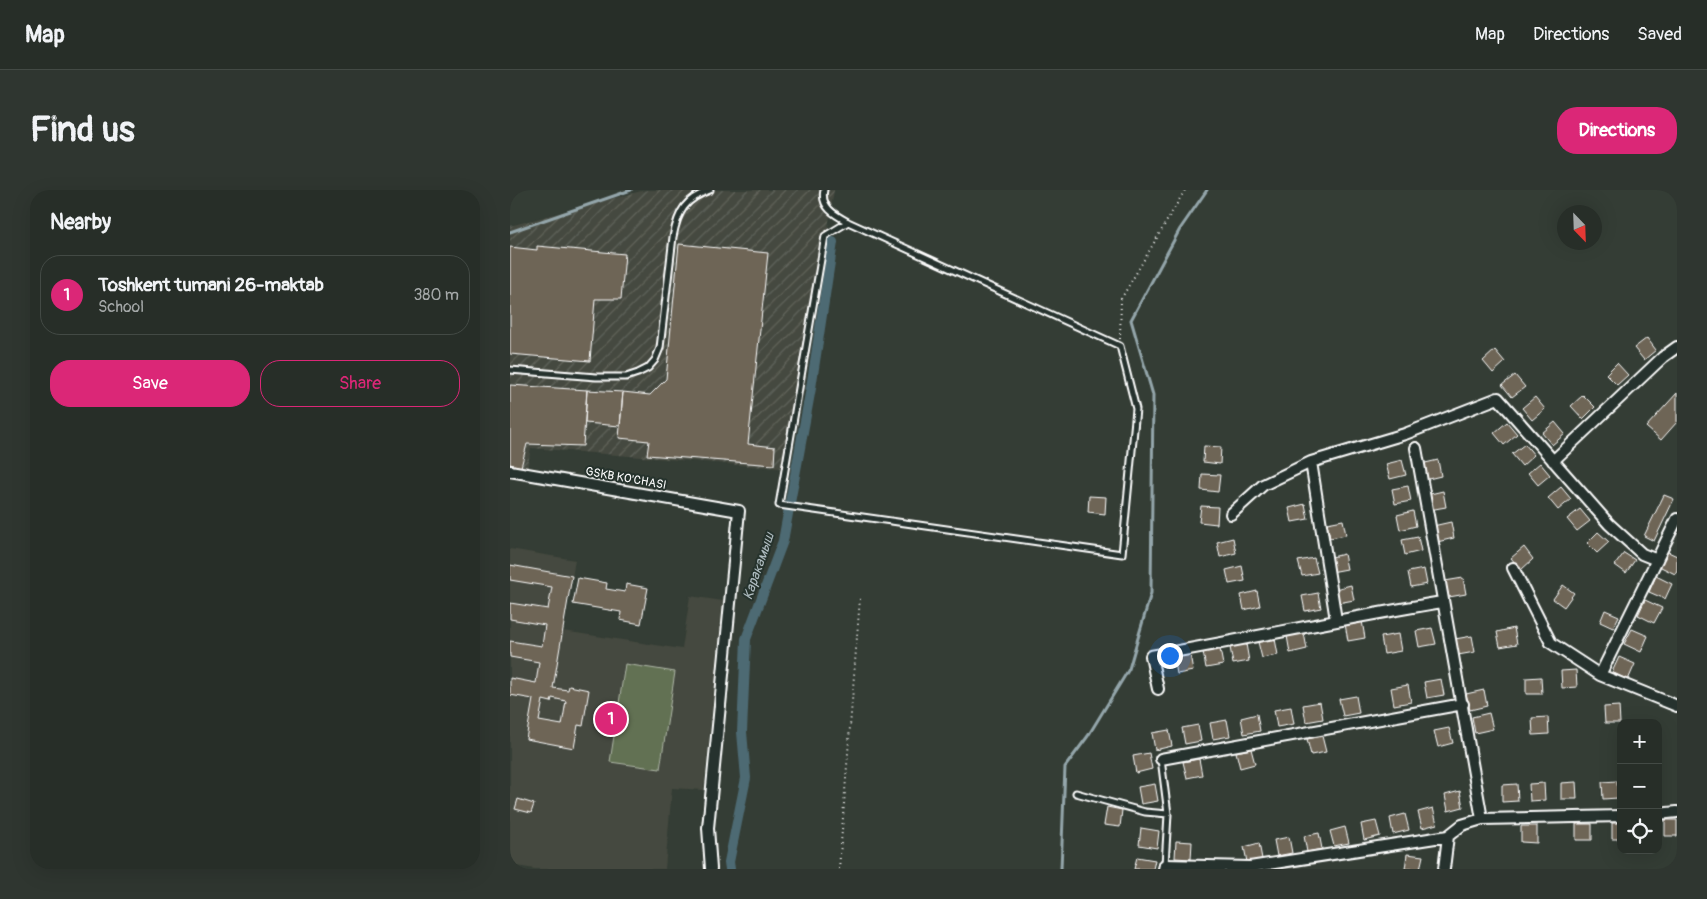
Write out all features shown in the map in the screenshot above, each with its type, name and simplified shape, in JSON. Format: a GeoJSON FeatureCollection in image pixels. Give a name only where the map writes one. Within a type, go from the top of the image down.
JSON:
{"type":"FeatureCollection","features":[{"type":"Feature","properties":{"kind":"street"},"geometry":{"type":"LineString","coordinates":[[1553,460],[1662,357],[1677,347]]}},
{"type":"Feature","properties":{"kind":"street"},"geometry":{"type":"LineString","coordinates":[[1231,514],[1263,485],[1311,462],[1405,434],[1498,398],[1609,524],[1642,554],[1657,560]]}},
{"type":"Feature","properties":{"kind":"street"},"geometry":{"type":"LineString","coordinates":[[1416,448],[1482,819]]}},
{"type":"Feature","properties":{"kind":"street"},"geometry":{"type":"LineString","coordinates":[[1311,462],[1336,620]]}},
{"type":"Feature","properties":{"kind":"street","name":"GSKB KO'CHASI"},"geometry":{"type":"LineString","coordinates":[[510,471],[738,511],[708,828],[711,869]]}},
{"type":"Feature","properties":{"kind":"street"},"geometry":{"type":"LineString","coordinates":[[1600,675],[1677,520]]}},
{"type":"Feature","properties":{"kind":"street"},"geometry":{"type":"LineString","coordinates":[[1513,568],[1551,643],[1600,675],[1677,706]]}},
{"type":"Feature","properties":{"kind":"street"},"geometry":{"type":"LineString","coordinates":[[1158,689],[1151,656],[1232,642],[1336,620],[1442,602]]}},
{"type":"Feature","properties":{"kind":"street"},"geometry":{"type":"LineString","coordinates":[[1161,759],[1463,704]]}},
{"type":"Feature","properties":{"kind":"street"},"geometry":{"type":"LineString","coordinates":[[1662,814],[1677,812]]}},
{"type":"Feature","properties":{"kind":"street"},"geometry":{"type":"LineString","coordinates":[[1164,867],[1250,867],[1310,858],[1448,836],[1462,825],[1482,819],[1617,816]]}},
{"type":"Feature","properties":{"kind":"street"},"geometry":{"type":"LineString","coordinates":[[1444,869],[1448,836]]}},
{"type":"Feature","properties":{"kind":"street"},"geometry":{"type":"LineString","coordinates":[[1309,869],[1310,858]]}},
{"type":"Feature","properties":{"kind":"lane"},"geometry":{"type":"LineString","coordinates":[[510,370],[615,378],[632,375],[648,368],[655,360],[660,348],[676,223],[680,212],[688,202],[698,194],[710,190]]}},
{"type":"Feature","properties":{"kind":"lane"},"geometry":{"type":"LineString","coordinates":[[824,190],[822,196],[826,206],[834,214],[848,222],[1120,346],[1136,409],[1122,554],[780,505],[825,236],[848,222]]}},
{"type":"Feature","properties":{"kind":"lane"},"geometry":{"type":"LineString","coordinates":[[1161,759],[1168,814],[1164,867]]}},
{"type":"Feature","properties":{"kind":"lane"},"geometry":{"type":"LineString","coordinates":[[1076,793],[1145,812],[1168,814]]}},
{"type":"Feature","properties":{"kind":"path"},"geometry":{"type":"LineString","coordinates":[[1120,346],[1121,299],[1185,190]]}},
{"type":"Feature","properties":{"kind":"path"},"geometry":{"type":"LineString","coordinates":[[839,869],[860,598]]}},
{"type":"Feature","properties":{"kind":"shaded area"},"geometry":{"type":"Polygon","coordinates":[[[645,190],[834,190],[790,469],[531,448],[527,470],[510,466],[510,226],[645,190]]]}},
{"type":"Feature","properties":{"kind":"shaded area"},"geometry":{"type":"Polygon","coordinates":[[[510,549],[575,560],[563,631],[682,649],[690,596],[723,601],[704,790],[672,788],[665,869],[535,869],[510,865],[510,549]]]}},
{"type":"Feature","properties":{"kind":"green space"},"geometry":{"type":"Polygon","coordinates":[[[625,664],[675,672],[660,769],[610,762],[625,664]]]}},
{"type":"Feature","properties":{"kind":"building"},"geometry":{"type":"Polygon","coordinates":[[[679,244],[768,253],[748,444],[775,447],[774,465],[647,455],[649,441],[619,438],[623,392],[650,395],[666,379],[679,244]]]}},
{"type":"Feature","properties":{"kind":"building"},"geometry":{"type":"Polygon","coordinates":[[[537,246],[625,254],[621,299],[595,299],[590,361],[510,354],[510,247],[537,250],[537,246]]]}},
{"type":"Feature","properties":{"kind":"building"},"geometry":{"type":"Polygon","coordinates":[[[1647,338],[1656,350],[1644,360],[1634,348],[1647,338]]]}},
{"type":"Feature","properties":{"kind":"building"},"geometry":{"type":"Polygon","coordinates":[[[1495,350],[1505,362],[1493,373],[1483,361],[1495,350]]]}},
{"type":"Feature","properties":{"kind":"building"},"geometry":{"type":"Polygon","coordinates":[[[1617,363],[1628,375],[1617,385],[1606,374],[1617,363]]]}},
{"type":"Feature","properties":{"kind":"building"},"geometry":{"type":"Polygon","coordinates":[[[1515,375],[1525,387],[1512,397],[1502,385],[1515,375]]]}},
{"type":"Feature","properties":{"kind":"building"},"geometry":{"type":"Polygon","coordinates":[[[510,385],[587,390],[583,446],[527,444],[521,467],[510,464],[510,385]]]}},
{"type":"Feature","properties":{"kind":"building"},"geometry":{"type":"Polygon","coordinates":[[[587,390],[623,392],[620,426],[585,423],[587,390]]]}},
{"type":"Feature","properties":{"kind":"building"},"geometry":{"type":"Polygon","coordinates":[[[1677,393],[1677,422],[1661,440],[1646,427],[1677,393]]]}},
{"type":"Feature","properties":{"kind":"building"},"geometry":{"type":"Polygon","coordinates":[[[1583,395],[1595,407],[1583,419],[1571,406],[1583,395]]]}},
{"type":"Feature","properties":{"kind":"building"},"geometry":{"type":"Polygon","coordinates":[[[1535,397],[1545,409],[1532,420],[1522,408],[1535,397]]]}},
{"type":"Feature","properties":{"kind":"building"},"geometry":{"type":"Polygon","coordinates":[[[1507,422],[1517,434],[1504,445],[1494,433],[1507,422]]]}},
{"type":"Feature","properties":{"kind":"building"},"geometry":{"type":"Polygon","coordinates":[[[1555,422],[1565,434],[1552,445],[1542,433],[1555,422]]]}},
{"type":"Feature","properties":{"kind":"building"},"geometry":{"type":"Polygon","coordinates":[[[1525,444],[1534,455],[1522,466],[1512,454],[1525,444]]]}},
{"type":"Feature","properties":{"kind":"building"},"geometry":{"type":"Polygon","coordinates":[[[1204,446],[1221,447],[1220,464],[1203,462],[1204,446]]]}},
{"type":"Feature","properties":{"kind":"building"},"geometry":{"type":"Polygon","coordinates":[[[1402,460],[1406,475],[1390,479],[1386,464],[1402,460]]]}},
{"type":"Feature","properties":{"kind":"building"},"geometry":{"type":"Polygon","coordinates":[[[1438,460],[1441,476],[1424,480],[1421,464],[1438,460]]]}},
{"type":"Feature","properties":{"kind":"building"},"geometry":{"type":"Polygon","coordinates":[[[1540,463],[1550,475],[1538,485],[1528,473],[1540,463]]]}},
{"type":"Feature","properties":{"kind":"building"},"geometry":{"type":"Polygon","coordinates":[[[1202,474],[1220,475],[1218,492],[1201,490],[1202,474]]]}},
{"type":"Feature","properties":{"kind":"building"},"geometry":{"type":"Polygon","coordinates":[[[1408,486],[1411,501],[1395,504],[1392,489],[1408,486]]]}},
{"type":"Feature","properties":{"kind":"building"},"geometry":{"type":"Polygon","coordinates":[[[1561,487],[1571,499],[1558,510],[1548,498],[1561,487]]]}},
{"type":"Feature","properties":{"kind":"building"},"geometry":{"type":"Polygon","coordinates":[[[1443,491],[1446,507],[1429,510],[1426,495],[1443,491]]]}},
{"type":"Feature","properties":{"kind":"building"},"geometry":{"type":"Polygon","coordinates":[[[1664,495],[1674,499],[1654,541],[1644,536],[1664,495]]]}},
{"type":"Feature","properties":{"kind":"building"},"geometry":{"type":"Polygon","coordinates":[[[1089,496],[1106,497],[1105,514],[1088,512],[1089,496]]]}},
{"type":"Feature","properties":{"kind":"building"},"geometry":{"type":"Polygon","coordinates":[[[1305,504],[1308,519],[1292,522],[1289,508],[1305,504]]]}},
{"type":"Feature","properties":{"kind":"building"},"geometry":{"type":"Polygon","coordinates":[[[1201,506],[1218,507],[1217,524],[1199,522],[1201,506]]]}},
{"type":"Feature","properties":{"kind":"building"},"geometry":{"type":"Polygon","coordinates":[[[1580,509],[1590,521],[1577,531],[1567,519],[1580,509]]]}},
{"type":"Feature","properties":{"kind":"building"},"geometry":{"type":"Polygon","coordinates":[[[1413,511],[1416,526],[1400,530],[1397,515],[1413,511]]]}},
{"type":"Feature","properties":{"kind":"building"},"geometry":{"type":"Polygon","coordinates":[[[1343,520],[1346,535],[1330,538],[1327,523],[1343,520]]]}},
{"type":"Feature","properties":{"kind":"building"},"geometry":{"type":"Polygon","coordinates":[[[1451,522],[1454,538],[1437,542],[1433,526],[1451,522]]]}},
{"type":"Feature","properties":{"kind":"building"},"geometry":{"type":"Polygon","coordinates":[[[1598,532],[1609,542],[1597,553],[1587,543],[1598,532]]]}},
{"type":"Feature","properties":{"kind":"building"},"geometry":{"type":"Polygon","coordinates":[[[1418,537],[1421,551],[1405,555],[1402,540],[1418,537]]]}},
{"type":"Feature","properties":{"kind":"building"},"geometry":{"type":"Polygon","coordinates":[[[1233,538],[1236,553],[1220,557],[1217,542],[1233,538]]]}},
{"type":"Feature","properties":{"kind":"building"},"geometry":{"type":"Polygon","coordinates":[[[1524,547],[1533,559],[1521,570],[1511,558],[1524,547]]]}},
{"type":"Feature","properties":{"kind":"building"},"geometry":{"type":"Polygon","coordinates":[[[1666,551],[1677,556],[1677,570],[1675,574],[1659,566],[1666,551]]]}},
{"type":"Feature","properties":{"kind":"building"},"geometry":{"type":"Polygon","coordinates":[[[1624,553],[1635,560],[1626,573],[1615,565],[1624,553]]]}},
{"type":"Feature","properties":{"kind":"building"},"geometry":{"type":"Polygon","coordinates":[[[1344,554],[1347,569],[1331,572],[1328,558],[1344,554]]]}},
{"type":"Feature","properties":{"kind":"building"},"geometry":{"type":"Polygon","coordinates":[[[1314,558],[1318,573],[1302,576],[1298,561],[1314,558]]]}},
{"type":"Feature","properties":{"kind":"building"},"geometry":{"type":"Polygon","coordinates":[[[510,565],[572,576],[553,688],[568,690],[569,686],[589,690],[583,726],[578,725],[574,748],[526,739],[533,699],[510,695],[510,678],[536,683],[539,662],[510,657],[510,641],[542,646],[545,625],[510,619],[510,603],[548,609],[552,587],[510,580],[510,565]],[[552,698],[551,702],[543,700],[539,721],[562,725],[566,701],[552,698]]]}},
{"type":"Feature","properties":{"kind":"building"},"geometry":{"type":"Polygon","coordinates":[[[1242,566],[1245,581],[1229,584],[1226,570],[1242,566]]]}},
{"type":"Feature","properties":{"kind":"building"},"geometry":{"type":"Polygon","coordinates":[[[1424,569],[1427,584],[1411,587],[1408,572],[1424,569]]]}},
{"type":"Feature","properties":{"kind":"building"},"geometry":{"type":"Polygon","coordinates":[[[1656,576],[1672,584],[1665,599],[1649,592],[1656,576]]]}},
{"type":"Feature","properties":{"kind":"building"},"geometry":{"type":"Polygon","coordinates":[[[578,578],[607,583],[606,589],[625,592],[626,584],[648,588],[641,624],[620,620],[621,612],[573,604],[578,578]]]}},
{"type":"Feature","properties":{"kind":"building"},"geometry":{"type":"Polygon","coordinates":[[[1463,578],[1466,594],[1449,597],[1445,581],[1463,578]]]}},
{"type":"Feature","properties":{"kind":"building"},"geometry":{"type":"Polygon","coordinates":[[[1351,585],[1354,600],[1338,603],[1335,589],[1351,585]]]}},
{"type":"Feature","properties":{"kind":"building"},"geometry":{"type":"Polygon","coordinates":[[[1563,585],[1574,593],[1564,607],[1553,599],[1563,585]]]}},
{"type":"Feature","properties":{"kind":"building"},"geometry":{"type":"Polygon","coordinates":[[[1257,591],[1260,606],[1244,610],[1241,595],[1257,591]]]}},
{"type":"Feature","properties":{"kind":"building"},"geometry":{"type":"Polygon","coordinates":[[[1318,593],[1321,608],[1305,611],[1302,596],[1318,593]]]}},
{"type":"Feature","properties":{"kind":"building"},"geometry":{"type":"Polygon","coordinates":[[[1645,600],[1662,608],[1654,623],[1638,615],[1645,600]]]}},
{"type":"Feature","properties":{"kind":"building"},"geometry":{"type":"Polygon","coordinates":[[[1605,610],[1619,616],[1613,628],[1600,622],[1605,610]]]}},
{"type":"Feature","properties":{"kind":"building"},"geometry":{"type":"Polygon","coordinates":[[[1362,621],[1365,638],[1348,641],[1345,624],[1362,621]]]}},
{"type":"Feature","properties":{"kind":"building"},"geometry":{"type":"Polygon","coordinates":[[[1432,628],[1436,644],[1419,647],[1416,631],[1432,628]]]}},
{"type":"Feature","properties":{"kind":"building"},"geometry":{"type":"Polygon","coordinates":[[[1514,628],[1517,644],[1500,647],[1497,632],[1514,628]]]}},
{"type":"Feature","properties":{"kind":"building"},"geometry":{"type":"Polygon","coordinates":[[[1632,629],[1648,636],[1641,652],[1624,644],[1632,629]]]}},
{"type":"Feature","properties":{"kind":"building"},"geometry":{"type":"Polygon","coordinates":[[[1304,633],[1307,649],[1290,653],[1287,636],[1304,633]]]}},
{"type":"Feature","properties":{"kind":"building"},"geometry":{"type":"Polygon","coordinates":[[[1398,634],[1401,651],[1384,654],[1381,637],[1398,634]]]}},
{"type":"Feature","properties":{"kind":"building"},"geometry":{"type":"Polygon","coordinates":[[[1472,636],[1475,652],[1458,655],[1455,639],[1472,636]]]}},
{"type":"Feature","properties":{"kind":"building"},"geometry":{"type":"Polygon","coordinates":[[[1275,639],[1278,655],[1262,658],[1258,642],[1275,639]]]}},
{"type":"Feature","properties":{"kind":"building"},"geometry":{"type":"Polygon","coordinates":[[[1246,644],[1249,661],[1233,664],[1230,647],[1246,644]]]}},
{"type":"Feature","properties":{"kind":"building"},"geometry":{"type":"Polygon","coordinates":[[[1220,649],[1223,665],[1206,668],[1203,652],[1220,649]]]}},
{"type":"Feature","properties":{"kind":"building"},"geometry":{"type":"Polygon","coordinates":[[[1190,654],[1193,671],[1177,674],[1174,657],[1190,654]]]}},
{"type":"Feature","properties":{"kind":"building"},"geometry":{"type":"Polygon","coordinates":[[[1619,657],[1635,664],[1628,680],[1612,672],[1619,657]]]}},
{"type":"Feature","properties":{"kind":"building"},"geometry":{"type":"Polygon","coordinates":[[[1576,670],[1577,687],[1562,688],[1561,671],[1576,670]]]}},
{"type":"Feature","properties":{"kind":"building"},"geometry":{"type":"Polygon","coordinates":[[[1541,677],[1542,694],[1526,694],[1526,678],[1541,677]]]}},
{"type":"Feature","properties":{"kind":"building"},"geometry":{"type":"Polygon","coordinates":[[[1441,679],[1444,695],[1427,698],[1424,682],[1441,679]]]}},
{"type":"Feature","properties":{"kind":"building"},"geometry":{"type":"Polygon","coordinates":[[[1408,685],[1411,702],[1394,705],[1391,688],[1408,685]]]}},
{"type":"Feature","properties":{"kind":"building"},"geometry":{"type":"Polygon","coordinates":[[[1484,690],[1487,706],[1470,710],[1466,694],[1484,690]]]}},
{"type":"Feature","properties":{"kind":"building"},"geometry":{"type":"Polygon","coordinates":[[[1356,696],[1359,713],[1343,716],[1339,699],[1356,696]]]}},
{"type":"Feature","properties":{"kind":"building"},"geometry":{"type":"Polygon","coordinates":[[[1320,702],[1323,719],[1306,722],[1303,705],[1320,702]]]}},
{"type":"Feature","properties":{"kind":"building"},"geometry":{"type":"Polygon","coordinates":[[[1619,706],[1620,719],[1617,719],[1617,723],[1605,723],[1604,707],[1619,706]]]}},
{"type":"Feature","properties":{"kind":"building"},"geometry":{"type":"Polygon","coordinates":[[[1291,707],[1294,724],[1277,727],[1274,710],[1291,707]]]}},
{"type":"Feature","properties":{"kind":"building"},"geometry":{"type":"Polygon","coordinates":[[[1489,713],[1493,729],[1475,733],[1472,717],[1489,713]]]}},
{"type":"Feature","properties":{"kind":"building"},"geometry":{"type":"Polygon","coordinates":[[[1257,714],[1260,731],[1244,734],[1241,718],[1257,714]]]}},
{"type":"Feature","properties":{"kind":"building"},"geometry":{"type":"Polygon","coordinates":[[[1548,717],[1549,734],[1533,735],[1532,718],[1548,717]]]}},
{"type":"Feature","properties":{"kind":"building"},"geometry":{"type":"Polygon","coordinates":[[[1227,720],[1230,736],[1213,739],[1210,723],[1227,720]]]}},
{"type":"Feature","properties":{"kind":"building"},"geometry":{"type":"Polygon","coordinates":[[[1198,725],[1201,741],[1185,744],[1182,728],[1198,725]]]}},
{"type":"Feature","properties":{"kind":"building"},"geometry":{"type":"Polygon","coordinates":[[[1449,728],[1453,743],[1438,747],[1434,731],[1449,728]]]}},
{"type":"Feature","properties":{"kind":"building"},"geometry":{"type":"Polygon","coordinates":[[[1169,730],[1172,746],[1155,750],[1152,733],[1169,730]]]}},
{"type":"Feature","properties":{"kind":"building"},"geometry":{"type":"Polygon","coordinates":[[[1322,736],[1326,752],[1311,755],[1307,739],[1322,736]]]}},
{"type":"Feature","properties":{"kind":"building"},"geometry":{"type":"Polygon","coordinates":[[[1251,749],[1255,764],[1240,768],[1236,752],[1251,749]]]}},
{"type":"Feature","properties":{"kind":"building"},"geometry":{"type":"Polygon","coordinates":[[[1149,753],[1152,769],[1136,773],[1133,756],[1149,753]]]}},
{"type":"Feature","properties":{"kind":"building"},"geometry":{"type":"Polygon","coordinates":[[[1199,759],[1202,775],[1187,778],[1183,762],[1199,759]]]}},
{"type":"Feature","properties":{"kind":"building"},"geometry":{"type":"Polygon","coordinates":[[[1617,781],[1617,798],[1603,799],[1602,782],[1617,781]]]}},
{"type":"Feature","properties":{"kind":"building"},"geometry":{"type":"Polygon","coordinates":[[[1576,782],[1577,799],[1561,799],[1561,783],[1576,782]]]}},
{"type":"Feature","properties":{"kind":"building"},"geometry":{"type":"Polygon","coordinates":[[[1544,783],[1545,800],[1530,801],[1529,784],[1544,783]]]}},
{"type":"Feature","properties":{"kind":"building"},"geometry":{"type":"Polygon","coordinates":[[[1155,784],[1158,801],[1141,804],[1138,787],[1155,784]]]}},
{"type":"Feature","properties":{"kind":"building"},"geometry":{"type":"Polygon","coordinates":[[[1517,784],[1518,801],[1502,802],[1502,785],[1517,784]]]}},
{"type":"Feature","properties":{"kind":"building"},"geometry":{"type":"Polygon","coordinates":[[[1460,791],[1463,807],[1448,811],[1445,795],[1460,791]]]}},
{"type":"Feature","properties":{"kind":"building"},"geometry":{"type":"Polygon","coordinates":[[[518,799],[534,804],[531,813],[515,809],[518,799]]]}},
{"type":"Feature","properties":{"kind":"building"},"geometry":{"type":"Polygon","coordinates":[[[1107,807],[1122,810],[1120,827],[1104,825],[1107,807]]]}},
{"type":"Feature","properties":{"kind":"building"},"geometry":{"type":"Polygon","coordinates":[[[1433,808],[1437,824],[1422,828],[1418,812],[1433,808]]]}},
{"type":"Feature","properties":{"kind":"building"},"geometry":{"type":"Polygon","coordinates":[[[1405,814],[1409,830],[1393,834],[1390,818],[1405,814]]]}},
{"type":"Feature","properties":{"kind":"building"},"geometry":{"type":"Polygon","coordinates":[[[1665,820],[1677,820],[1677,836],[1665,836],[1665,820]]]}},
{"type":"Feature","properties":{"kind":"building"},"geometry":{"type":"Polygon","coordinates":[[[1376,821],[1380,836],[1364,840],[1361,824],[1376,821]]]}},
{"type":"Feature","properties":{"kind":"building"},"geometry":{"type":"Polygon","coordinates":[[[1612,823],[1617,823],[1617,839],[1612,839],[1612,823]]]}},
{"type":"Feature","properties":{"kind":"building"},"geometry":{"type":"Polygon","coordinates":[[[1576,824],[1592,824],[1592,840],[1576,840],[1576,824]]]}},
{"type":"Feature","properties":{"kind":"building"},"geometry":{"type":"Polygon","coordinates":[[[1521,826],[1537,826],[1537,843],[1521,842],[1521,826]]]}},
{"type":"Feature","properties":{"kind":"building"},"geometry":{"type":"Polygon","coordinates":[[[1345,827],[1349,843],[1334,846],[1330,831],[1345,827]]]}},
{"type":"Feature","properties":{"kind":"building"},"geometry":{"type":"Polygon","coordinates":[[[1141,828],[1159,831],[1157,848],[1139,845],[1141,828]]]}},
{"type":"Feature","properties":{"kind":"building"},"geometry":{"type":"Polygon","coordinates":[[[1319,833],[1322,849],[1307,852],[1304,836],[1319,833]]]}},
{"type":"Feature","properties":{"kind":"building"},"geometry":{"type":"Polygon","coordinates":[[[1289,837],[1292,853],[1277,856],[1274,840],[1289,837]]]}},
{"type":"Feature","properties":{"kind":"building"},"geometry":{"type":"Polygon","coordinates":[[[1176,841],[1192,842],[1191,859],[1175,858],[1176,841]]]}},
{"type":"Feature","properties":{"kind":"building"},"geometry":{"type":"Polygon","coordinates":[[[1259,843],[1262,859],[1247,862],[1244,847],[1259,843]]]}},
{"type":"Feature","properties":{"kind":"building"},"geometry":{"type":"Polygon","coordinates":[[[1407,854],[1423,856],[1420,869],[1405,869],[1407,854]]]}},
{"type":"Feature","properties":{"kind":"building"},"geometry":{"type":"Polygon","coordinates":[[[1137,857],[1155,860],[1153,869],[1134,869],[1137,857]]]}},
{"type":"Feature","properties":{"kind":"waterway"},"geometry":{"type":"LineString","coordinates":[[510,232],[631,190]]}},
{"type":"Feature","properties":{"kind":"waterway"},"geometry":{"type":"LineString","coordinates":[[1061,869],[1065,767],[1088,736],[1129,669],[1151,593],[1153,395],[1131,320],[1180,229],[1207,190]]}},
{"type":"Feature","properties":{"kind":"waterway","name":"Каракамыш"},"geometry":{"type":"LineString","coordinates":[[730,869],[729,862],[746,778],[742,732],[746,639],[783,541],[811,388],[833,242]]}},
{"type":"Feature","properties":{"kind":"place","name":"Toshkent tumani 26-maktab"},"geometry":{"type":"Point","coordinates":[611,719]}}]}
